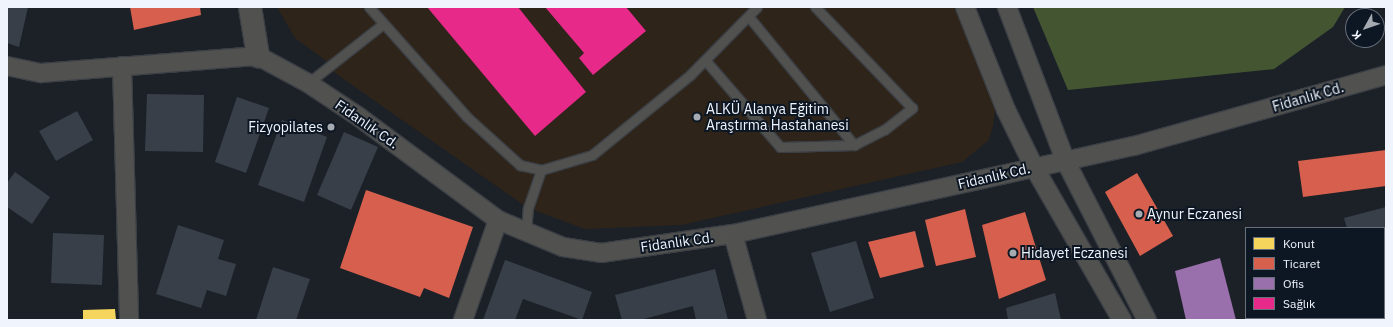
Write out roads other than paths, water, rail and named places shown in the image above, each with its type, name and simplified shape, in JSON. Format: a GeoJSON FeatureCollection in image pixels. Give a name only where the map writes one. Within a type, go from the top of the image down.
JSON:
{"type":"FeatureCollection","features":[{"type":"Feature","properties":{"kind":"street"},"geometry":{"type":"LineString","coordinates":[[7,66],[41,73],[258,56],[250,7]]}},
{"type":"Feature","properties":{"kind":"street"},"geometry":{"type":"LineString","coordinates":[[965,7],[1006,110],[1034,167],[1122,320]]}},
{"type":"Feature","properties":{"kind":"street"},"geometry":{"type":"LineString","coordinates":[[1007,7],[1065,160],[1147,320]]}},
{"type":"Feature","properties":{"kind":"street","name":"Fidanlık Cd."},"geometry":{"type":"LineString","coordinates":[[258,56],[308,83],[450,182],[498,220],[526,234],[563,247],[601,253],[733,234],[1134,146],[1386,75]]}},
{"type":"Feature","properties":{"kind":"street"},"geometry":{"type":"LineString","coordinates":[[122,66],[131,319]]}},
{"type":"Feature","properties":{"kind":"street"},"geometry":{"type":"LineString","coordinates":[[462,320],[498,220]]}},
{"type":"Feature","properties":{"kind":"street"},"geometry":{"type":"LineString","coordinates":[[733,234],[757,320]]}},
{"type":"Feature","properties":{"kind":"lane"},"geometry":{"type":"LineString","coordinates":[[369,7],[467,117],[520,165],[541,170],[592,155],[705,60],[749,17],[757,7]]}},
{"type":"Feature","properties":{"kind":"lane"},"geometry":{"type":"LineString","coordinates":[[705,60],[780,147],[854,146],[884,130],[912,108],[815,7]]}},
{"type":"Feature","properties":{"kind":"lane"},"geometry":{"type":"LineString","coordinates":[[749,17],[854,146]]}},
{"type":"Feature","properties":{"kind":"lane"},"geometry":{"type":"LineString","coordinates":[[308,83],[383,24]]}},
{"type":"Feature","properties":{"kind":"lane"},"geometry":{"type":"LineString","coordinates":[[526,234],[528,208],[541,170]]}},
{"type":"Feature","properties":{"kind":"place","name":"ALKÜ Alanya Eğitim Araştırma Hastahanesi"},"geometry":{"type":"Point","coordinates":[697,117]}},
{"type":"Feature","properties":{"kind":"place","name":"Fizyopilates"},"geometry":{"type":"Point","coordinates":[331,127]}},
{"type":"Feature","properties":{"kind":"place","name":"Aynur Eczanesi"},"geometry":{"type":"Point","coordinates":[1139,214]}},
{"type":"Feature","properties":{"kind":"place","name":"Hidayet Eczanesi"},"geometry":{"type":"Point","coordinates":[1013,253]}}]}
